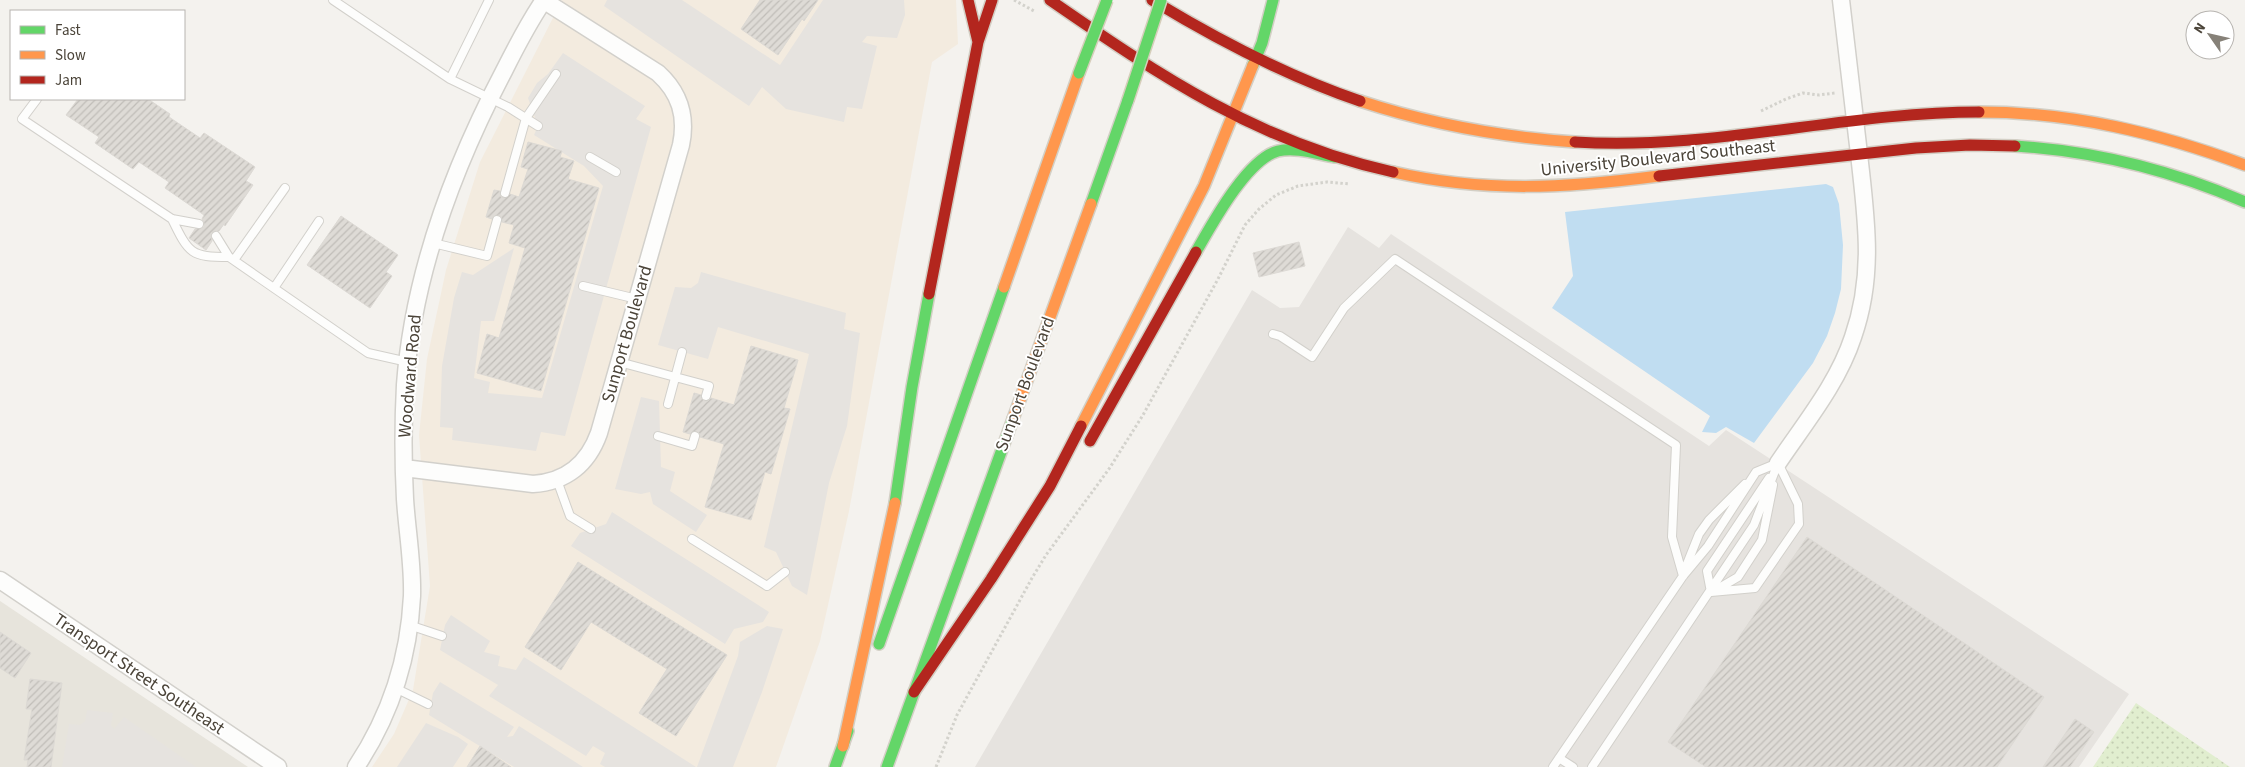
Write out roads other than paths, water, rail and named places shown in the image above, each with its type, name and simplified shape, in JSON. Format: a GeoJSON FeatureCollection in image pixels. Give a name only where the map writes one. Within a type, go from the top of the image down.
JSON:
{"type":"FeatureCollection","features":[{"type":"Feature","properties":{"kind":"main road"},"geometry":{"type":"LineString","coordinates":[[968,0],[978,42]]}},
{"type":"Feature","properties":{"kind":"main road"},"geometry":{"type":"LineString","coordinates":[[843,746],[896,499],[912,387],[978,42],[992,0]]}},
{"type":"Feature","properties":{"kind":"main road","name":"University Boulevard Southeast"},"geometry":{"type":"LineString","coordinates":[[1050,0],[1155,70],[1232,115],[1260,129],[1335,157],[1398,174],[1498,188],[1540,188],[1625,182],[1667,175],[1971,145],[2054,149],[2095,155],[2168,173],[2245,202]]}},
{"type":"Feature","properties":{"kind":"main road"},"geometry":{"type":"LineString","coordinates":[[835,767],[1106,0]]}},
{"type":"Feature","properties":{"kind":"main road","name":"University Boulevard Southeast"},"geometry":{"type":"LineString","coordinates":[[1152,0],[1219,42],[1299,80],[1382,109],[1468,130],[1586,143],[1665,142],[1856,121],[1971,112],[2058,116],[2140,130],[2197,147],[2245,165]]}},
{"type":"Feature","properties":{"kind":"main road","name":"Sunport Boulevard"},"geometry":{"type":"LineString","coordinates":[[888,767],[1128,100],[1161,0]]}},
{"type":"Feature","properties":{"kind":"main road"},"geometry":{"type":"LineString","coordinates":[[914,692],[991,579],[1050,486],[1204,186],[1255,60],[1273,0]]}},
{"type":"Feature","properties":{"kind":"main road"},"geometry":{"type":"LineString","coordinates":[[1050,486],[1090,441],[1217,214],[1245,177],[1264,156],[1279,151],[1293,150],[1335,157]]}},
{"type":"Feature","properties":{"kind":"street","name":"Woodward Road"},"geometry":{"type":"LineString","coordinates":[[356,767],[378,729],[395,688],[410,625],[412,565],[404,468],[403,423],[408,362],[418,294],[449,193],[489,99],[544,0]]}},
{"type":"Feature","properties":{"kind":"street","name":"Sunport Boulevard"},"geometry":{"type":"LineString","coordinates":[[404,468],[533,484],[557,480],[578,467],[594,446],[620,362],[681,145],[684,128],[682,110],[673,89],[658,73],[544,0]]}},
{"type":"Feature","properties":{"kind":"street"},"geometry":{"type":"LineString","coordinates":[[1778,464],[1830,386],[1853,339],[1860,314],[1868,261],[1868,235],[1841,0]]}},
{"type":"Feature","properties":{"kind":"street","name":"Transport Street Southeast"},"geometry":{"type":"LineString","coordinates":[[0,580],[278,767]]}},
{"type":"Feature","properties":{"kind":"lane"},"geometry":{"type":"LineString","coordinates":[[332,0],[450,79],[538,126]]}},
{"type":"Feature","properties":{"kind":"lane"},"geometry":{"type":"LineString","coordinates":[[450,79],[489,0]]}},
{"type":"Feature","properties":{"kind":"lane"},"geometry":{"type":"LineString","coordinates":[[505,193],[526,118],[556,74]]}},
{"type":"Feature","properties":{"kind":"lane"},"geometry":{"type":"LineString","coordinates":[[36,100],[22,119],[172,219],[199,224]]}},
{"type":"Feature","properties":{"kind":"lane"},"geometry":{"type":"LineString","coordinates":[[590,157],[616,172]]}},
{"type":"Feature","properties":{"kind":"lane"},"geometry":{"type":"LineString","coordinates":[[232,259],[285,188]]}},
{"type":"Feature","properties":{"kind":"lane"},"geometry":{"type":"LineString","coordinates":[[172,219],[184,244],[202,257],[232,259]]}},
{"type":"Feature","properties":{"kind":"lane"},"geometry":{"type":"LineString","coordinates":[[274,288],[320,220]]}},
{"type":"Feature","properties":{"kind":"lane"},"geometry":{"type":"LineString","coordinates":[[433,243],[487,256],[497,220]]}},
{"type":"Feature","properties":{"kind":"lane"},"geometry":{"type":"LineString","coordinates":[[216,236],[232,259],[368,352],[408,362]]}},
{"type":"Feature","properties":{"kind":"lane"},"geometry":{"type":"LineString","coordinates":[[1273,334],[1280,336],[1312,357],[1344,308],[1395,259],[1676,445],[1672,537],[1683,576]]}},
{"type":"Feature","properties":{"kind":"lane"},"geometry":{"type":"LineString","coordinates":[[583,286],[637,298]]}},
{"type":"Feature","properties":{"kind":"lane"},"geometry":{"type":"LineString","coordinates":[[668,404],[682,352]]}},
{"type":"Feature","properties":{"kind":"lane"},"geometry":{"type":"LineString","coordinates":[[620,362],[709,386],[706,396]]}},
{"type":"Feature","properties":{"kind":"lane"},"geometry":{"type":"LineString","coordinates":[[658,436],[692,446],[695,436]]}},
{"type":"Feature","properties":{"kind":"lane"},"geometry":{"type":"LineString","coordinates":[[1683,576],[1699,534],[1709,520],[1756,472],[1778,464]]}},
{"type":"Feature","properties":{"kind":"lane"},"geometry":{"type":"LineString","coordinates":[[1711,592],[1707,571],[1778,464]]}},
{"type":"Feature","properties":{"kind":"lane"},"geometry":{"type":"LineString","coordinates":[[1592,767],[1754,526],[1778,464]]}},
{"type":"Feature","properties":{"kind":"lane"},"geometry":{"type":"LineString","coordinates":[[1711,592],[1738,577],[1762,540],[1778,464]]}},
{"type":"Feature","properties":{"kind":"lane"},"geometry":{"type":"LineString","coordinates":[[1711,592],[1755,588],[1799,524],[1798,504],[1778,464]]}},
{"type":"Feature","properties":{"kind":"lane"},"geometry":{"type":"LineString","coordinates":[[1553,767],[1683,576],[1708,546],[1756,472]]}},
{"type":"Feature","properties":{"kind":"lane"},"geometry":{"type":"LineString","coordinates":[[557,480],[570,516],[591,529]]}},
{"type":"Feature","properties":{"kind":"lane"},"geometry":{"type":"LineString","coordinates":[[692,539],[766,586],[786,572]]}},
{"type":"Feature","properties":{"kind":"lane"},"geometry":{"type":"LineString","coordinates":[[410,625],[442,636]]}},
{"type":"Feature","properties":{"kind":"lane"},"geometry":{"type":"LineString","coordinates":[[395,688],[428,704]]}},
{"type":"Feature","properties":{"kind":"lane"},"geometry":{"type":"LineString","coordinates":[[1559,758],[1572,767]]}},
{"type":"Feature","properties":{"kind":"water"},"geometry":{"type":"Polygon","coordinates":[[[1826,184],[1833,187],[1839,204],[1843,245],[1841,289],[1835,313],[1827,336],[1813,363],[1754,443],[1726,427],[1716,433],[1702,432],[1710,416],[1552,308],[1573,276],[1565,212],[1826,184]]]}}]}
